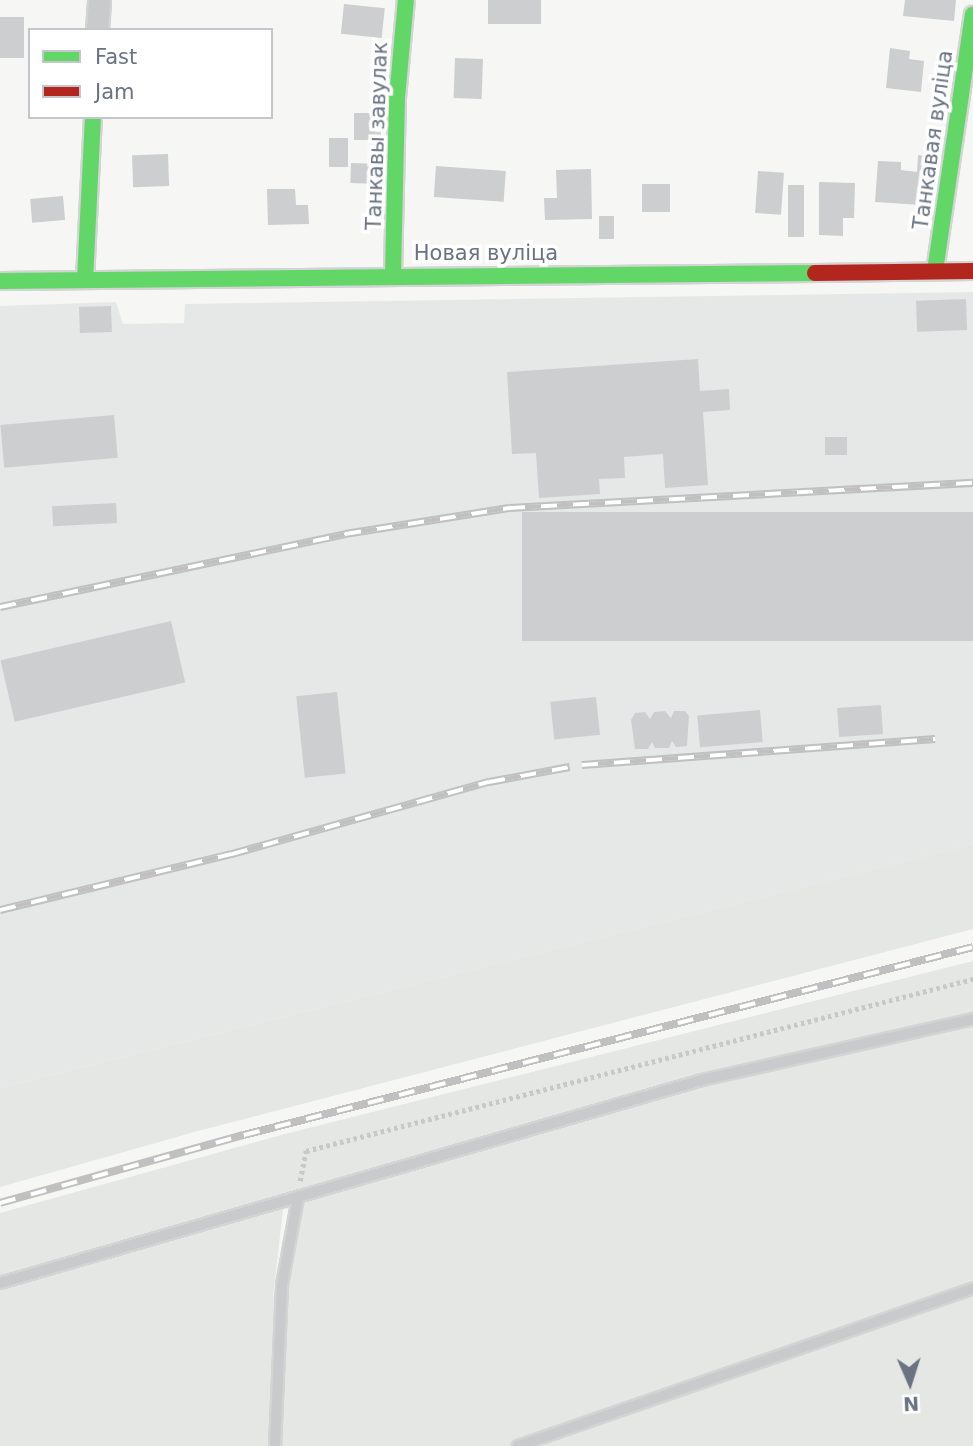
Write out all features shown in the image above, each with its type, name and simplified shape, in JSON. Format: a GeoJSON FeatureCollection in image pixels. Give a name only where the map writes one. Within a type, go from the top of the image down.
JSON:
{"type":"FeatureCollection","features":[{"type":"Feature","properties":{"kind":"street"},"geometry":{"type":"LineString","coordinates":[[97,28],[99,0]]}},
{"type":"Feature","properties":{"kind":"street","name":"Танкавы завулак"},"geometry":{"type":"LineString","coordinates":[[393,274],[397,98],[406,0]]}},
{"type":"Feature","properties":{"kind":"street","name":"Танкавая вуліца"},"geometry":{"type":"LineString","coordinates":[[935,271],[973,15]]}},
{"type":"Feature","properties":{"kind":"street"},"geometry":{"type":"LineString","coordinates":[[85,280],[93,119]]}},
{"type":"Feature","properties":{"kind":"street","name":"Новая вуліца"},"geometry":{"type":"LineString","coordinates":[[0,281],[393,274],[973,271]]}},
{"type":"Feature","properties":{"kind":"lane"},"geometry":{"type":"LineString","coordinates":[[0,1283],[702,1080],[973,1019]]}},
{"type":"Feature","properties":{"kind":"lane"},"geometry":{"type":"LineString","coordinates":[[275,1446],[282,1285],[298,1198]]}},
{"type":"Feature","properties":{"kind":"lane"},"geometry":{"type":"LineString","coordinates":[[518,1446],[973,1288]]}},
{"type":"Feature","properties":{"kind":"path"},"geometry":{"type":"LineString","coordinates":[[298,1198],[306,1151],[973,979]]}},
{"type":"Feature","properties":{"kind":"shaded area"},"geometry":{"type":"Polygon","coordinates":[[[973,292],[973,844],[0,1088],[0,306],[116,302],[123,324],[184,323],[185,304],[973,292]]]}},
{"type":"Feature","properties":{"kind":"shaded area"},"geometry":{"type":"Polygon","coordinates":[[[973,844],[973,929],[198,1131],[0,1187],[0,1088],[973,844]]]}},
{"type":"Feature","properties":{"kind":"shaded area"},"geometry":{"type":"Polygon","coordinates":[[[973,961],[973,1446],[0,1446],[0,1213],[285,1134],[973,961]],[[304,1203],[283,1210],[273,1297],[293,1266],[304,1203]]]}},
{"type":"Feature","properties":{"kind":"building"},"geometry":{"type":"Polygon","coordinates":[[[488,0],[541,0],[541,24],[488,24],[488,0]]]}},
{"type":"Feature","properties":{"kind":"building"},"geometry":{"type":"Polygon","coordinates":[[[905,0],[956,0],[954,21],[903,16],[905,0]]]}},
{"type":"Feature","properties":{"kind":"building"},"geometry":{"type":"Polygon","coordinates":[[[344,4],[385,8],[382,38],[341,34],[344,4]]]}},
{"type":"Feature","properties":{"kind":"building"},"geometry":{"type":"Polygon","coordinates":[[[0,17],[24,17],[24,58],[0,58],[0,17]]]}},
{"type":"Feature","properties":{"kind":"building"},"geometry":{"type":"Polygon","coordinates":[[[890,48],[910,51],[909,59],[924,61],[921,92],[886,88],[890,48]]]}},
{"type":"Feature","properties":{"kind":"building"},"geometry":{"type":"Polygon","coordinates":[[[455,58],[483,59],[482,99],[454,98],[455,58]]]}},
{"type":"Feature","properties":{"kind":"building"},"geometry":{"type":"Polygon","coordinates":[[[354,113],[381,113],[381,140],[354,140],[354,113]]]}},
{"type":"Feature","properties":{"kind":"building"},"geometry":{"type":"Polygon","coordinates":[[[329,138],[348,138],[348,167],[329,167],[329,138]]]}},
{"type":"Feature","properties":{"kind":"building"},"geometry":{"type":"Polygon","coordinates":[[[168,154],[169,186],[133,187],[132,155],[168,154]]]}},
{"type":"Feature","properties":{"kind":"building"},"geometry":{"type":"Polygon","coordinates":[[[918,155],[926,156],[922,205],[875,202],[878,161],[901,162],[901,170],[917,172],[918,155]]]}},
{"type":"Feature","properties":{"kind":"building"},"geometry":{"type":"Polygon","coordinates":[[[351,163],[381,164],[380,184],[350,183],[351,163]]]}},
{"type":"Feature","properties":{"kind":"building"},"geometry":{"type":"Polygon","coordinates":[[[436,166],[506,171],[504,202],[434,197],[436,166]]]}},
{"type":"Feature","properties":{"kind":"building"},"geometry":{"type":"Polygon","coordinates":[[[591,169],[592,219],[545,220],[544,198],[557,198],[556,170],[591,169]]]}},
{"type":"Feature","properties":{"kind":"building"},"geometry":{"type":"Polygon","coordinates":[[[758,171],[784,173],[781,215],[755,213],[758,171]]]}},
{"type":"Feature","properties":{"kind":"building"},"geometry":{"type":"Polygon","coordinates":[[[819,182],[855,183],[854,218],[843,218],[843,236],[819,235],[819,182]]]}},
{"type":"Feature","properties":{"kind":"building"},"geometry":{"type":"Polygon","coordinates":[[[642,184],[670,184],[670,212],[642,212],[642,184]]]}},
{"type":"Feature","properties":{"kind":"building"},"geometry":{"type":"Polygon","coordinates":[[[788,185],[804,185],[804,237],[788,237],[788,185]]]}},
{"type":"Feature","properties":{"kind":"building"},"geometry":{"type":"Polygon","coordinates":[[[267,189],[295,189],[296,205],[308,205],[309,224],[268,225],[267,189]]]}},
{"type":"Feature","properties":{"kind":"building"},"geometry":{"type":"Polygon","coordinates":[[[63,196],[65,220],[32,223],[30,199],[63,196]]]}},
{"type":"Feature","properties":{"kind":"building"},"geometry":{"type":"Polygon","coordinates":[[[599,216],[614,216],[614,239],[599,239],[599,216]]]}},
{"type":"Feature","properties":{"kind":"building"},"geometry":{"type":"Polygon","coordinates":[[[966,299],[967,330],[917,332],[916,301],[966,299]]]}},
{"type":"Feature","properties":{"kind":"building"},"geometry":{"type":"Polygon","coordinates":[[[111,306],[112,332],[80,333],[79,307],[111,306]]]}},
{"type":"Feature","properties":{"kind":"building"},"geometry":{"type":"Polygon","coordinates":[[[698,359],[700,391],[729,389],[730,410],[703,412],[708,485],[665,488],[663,454],[624,457],[625,478],[599,479],[600,494],[539,498],[536,453],[512,454],[507,372],[698,359]]]}},
{"type":"Feature","properties":{"kind":"building"},"geometry":{"type":"Polygon","coordinates":[[[114,415],[118,458],[4,468],[0,425],[114,415]]]}},
{"type":"Feature","properties":{"kind":"building"},"geometry":{"type":"Polygon","coordinates":[[[825,437],[847,437],[847,455],[825,455],[825,437]]]}},
{"type":"Feature","properties":{"kind":"building"},"geometry":{"type":"Polygon","coordinates":[[[116,503],[117,523],[53,526],[52,506],[116,503]]]}},
{"type":"Feature","properties":{"kind":"building"},"geometry":{"type":"Polygon","coordinates":[[[522,512],[973,512],[973,641],[522,641],[522,512]]]}},
{"type":"Feature","properties":{"kind":"building"},"geometry":{"type":"Polygon","coordinates":[[[171,621],[185,682],[15,722],[0,660],[171,621]]]}},
{"type":"Feature","properties":{"kind":"building"},"geometry":{"type":"Polygon","coordinates":[[[337,692],[346,774],[305,778],[296,696],[337,692]]]}},
{"type":"Feature","properties":{"kind":"building"},"geometry":{"type":"Polygon","coordinates":[[[596,697],[600,735],[554,740],[550,702],[596,697]]]}},
{"type":"Feature","properties":{"kind":"building"},"geometry":{"type":"Polygon","coordinates":[[[881,705],[883,734],[839,737],[837,708],[881,705]]]}},
{"type":"Feature","properties":{"kind":"building"},"geometry":{"type":"Polygon","coordinates":[[[760,710],[763,742],[700,747],[697,715],[760,710]]]}},
{"type":"Feature","properties":{"kind":"building"},"geometry":{"type":"Polygon","coordinates":[[[665,711],[671,718],[674,711],[685,711],[689,716],[687,746],[676,747],[672,741],[669,748],[655,748],[652,742],[648,749],[635,749],[631,720],[635,713],[645,712],[650,719],[654,712],[665,711]]]}},
{"type":"Feature","properties":{"kind":"railway"},"geometry":{"type":"LineString","coordinates":[[0,607],[345,534],[509,508],[973,483]]}},
{"type":"Feature","properties":{"kind":"railway"},"geometry":{"type":"LineString","coordinates":[[582,765],[935,739]]}},
{"type":"Feature","properties":{"kind":"railway"},"geometry":{"type":"LineString","coordinates":[[0,910],[232,854],[489,782],[570,767]]}},
{"type":"Feature","properties":{"kind":"railway"},"geometry":{"type":"LineString","coordinates":[[0,1203],[244,1135],[973,947]]}},
{"type":"Feature","properties":{"kind":"traffic: fast"},"geometry":{"type":"LineString","coordinates":[[393,274],[397,98],[406,0]]}},
{"type":"Feature","properties":{"kind":"traffic: fast"},"geometry":{"type":"LineString","coordinates":[[935,271],[973,15]]}},
{"type":"Feature","properties":{"kind":"traffic: fast"},"geometry":{"type":"LineString","coordinates":[[85,280],[93,119]]}},
{"type":"Feature","properties":{"kind":"traffic: fast"},"geometry":{"type":"LineString","coordinates":[[0,281],[815,273]]}},
{"type":"Feature","properties":{"kind":"traffic: jam"},"geometry":{"type":"LineString","coordinates":[[815,273],[973,271]]}}]}
